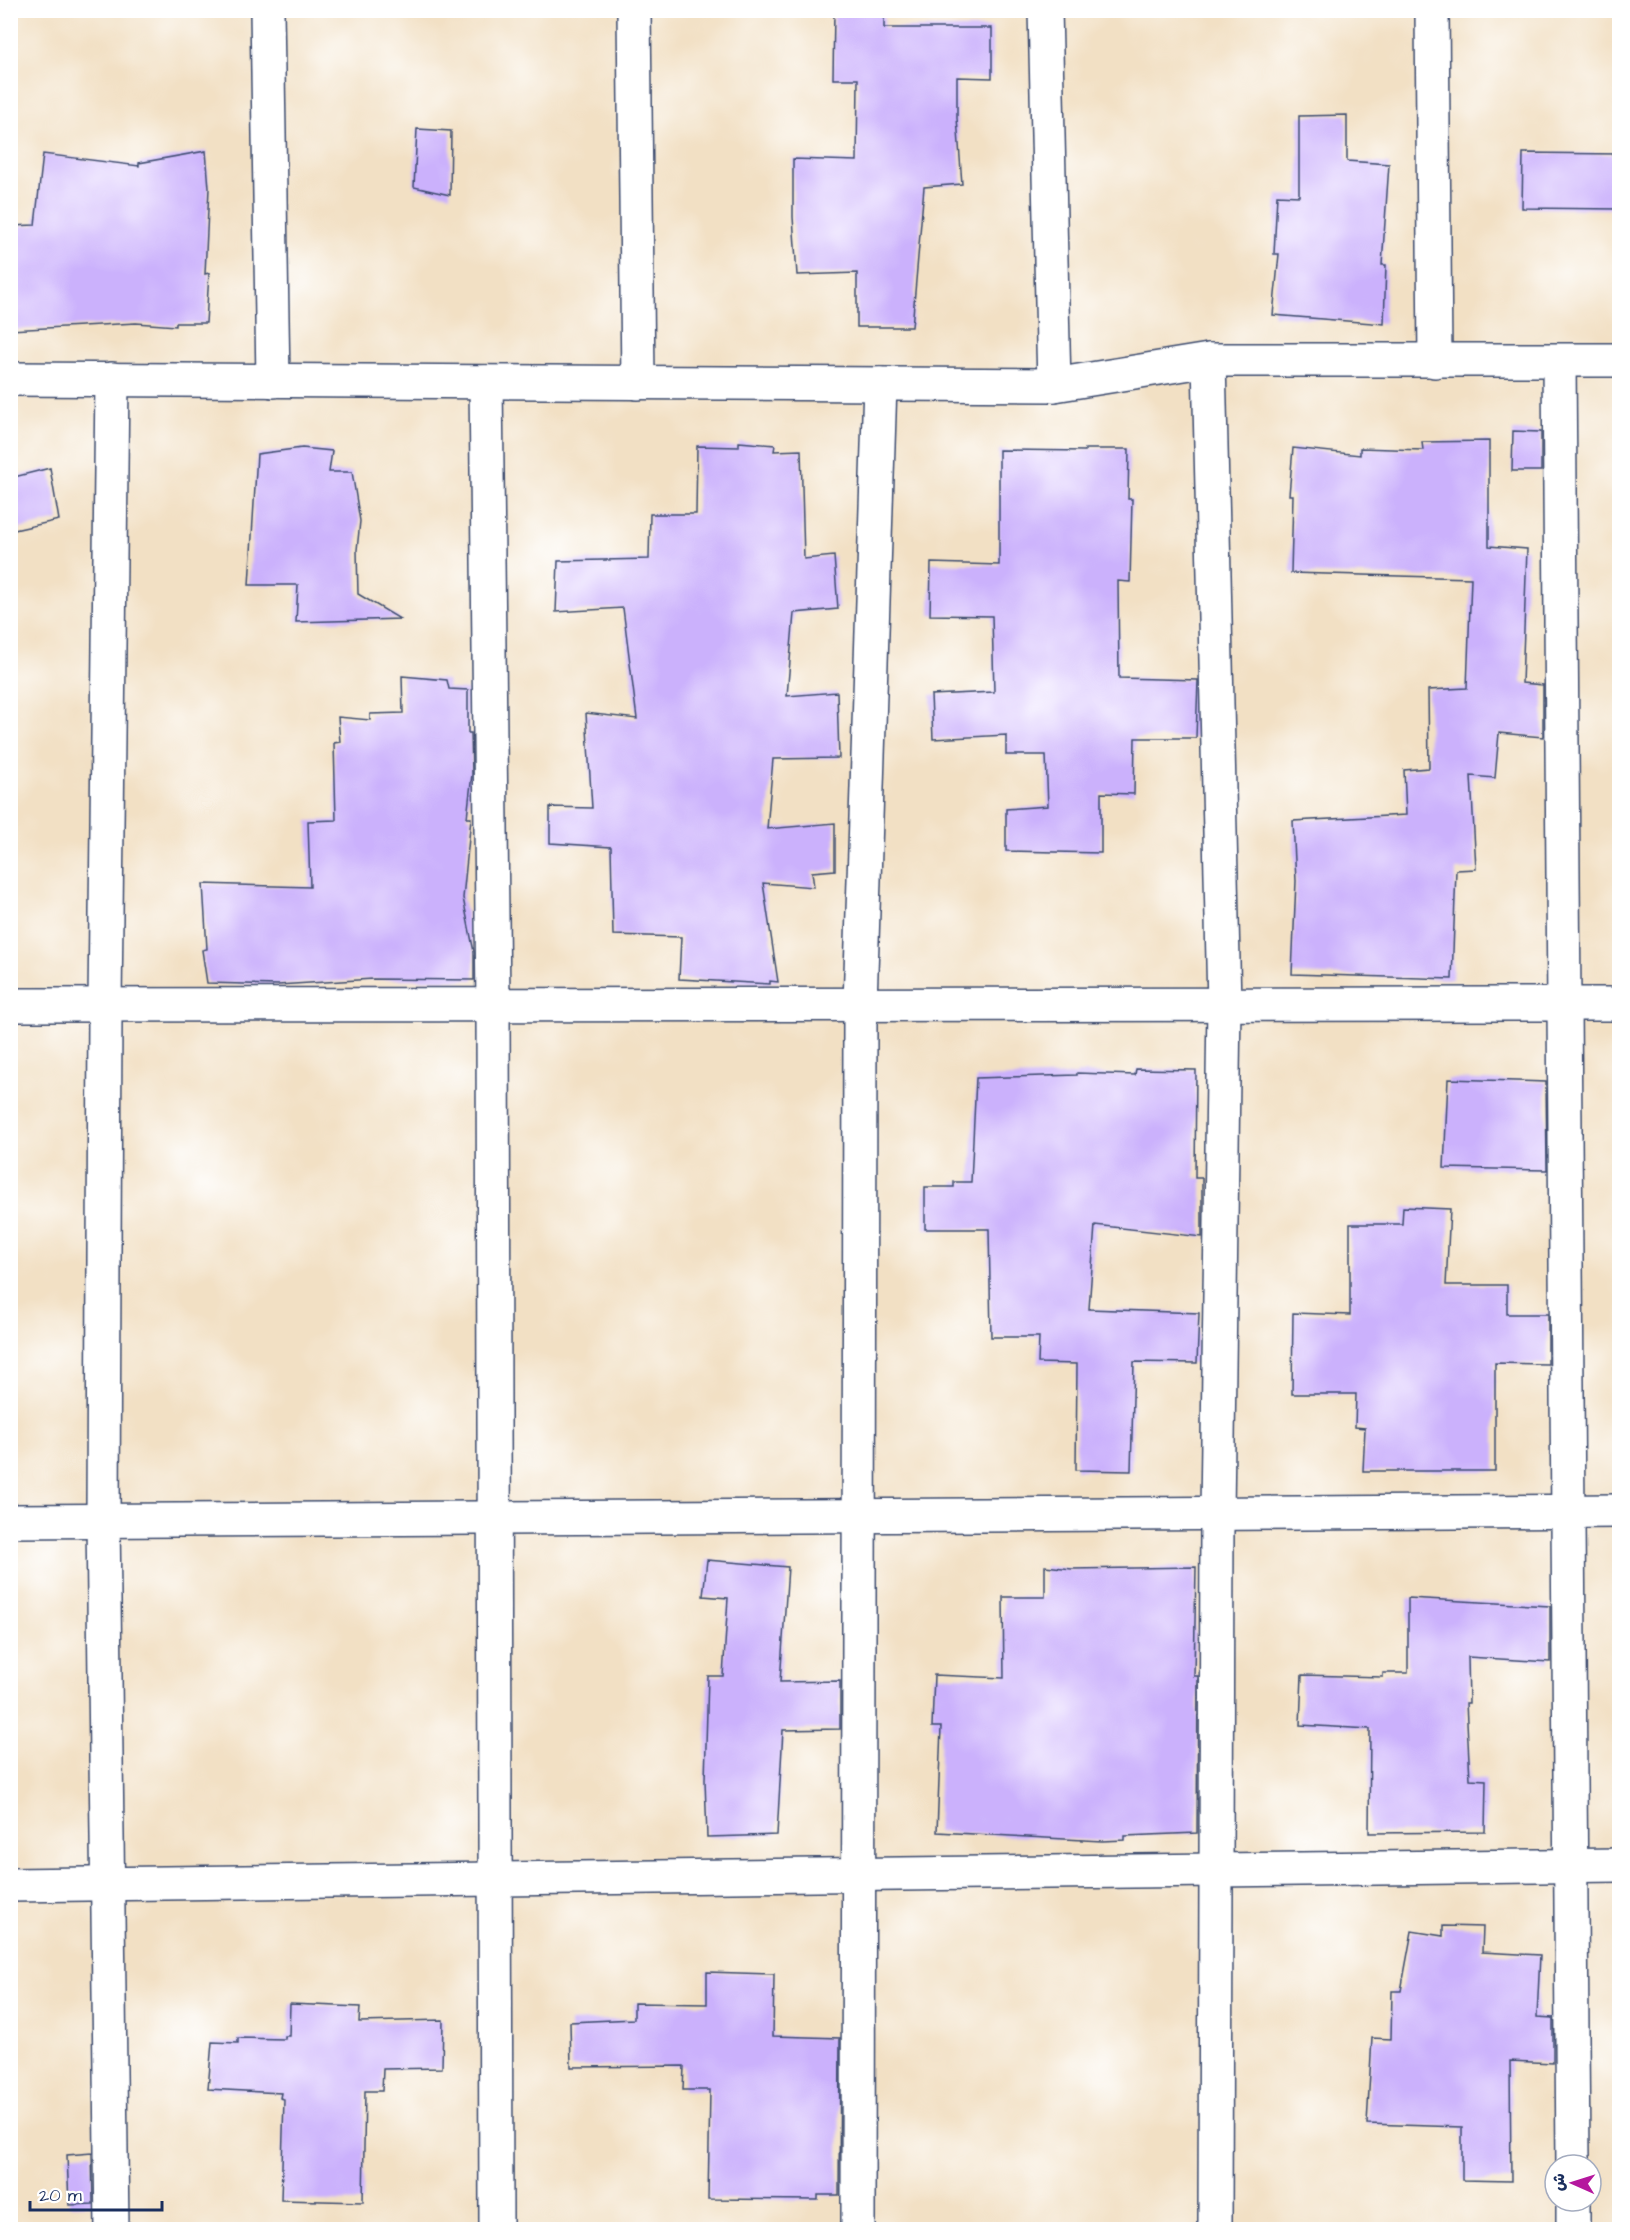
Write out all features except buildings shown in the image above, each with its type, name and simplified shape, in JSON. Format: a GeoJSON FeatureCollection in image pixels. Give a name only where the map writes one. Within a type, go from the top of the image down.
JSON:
{"type":"FeatureCollection","features":[{"type":"Feature","properties":{"kind":"street"},"geometry":{"type":"LineString","coordinates":[[267,10],[273,381]]}},
{"type":"Feature","properties":{"kind":"street"},"geometry":{"type":"LineString","coordinates":[[634,10],[638,383]]}},
{"type":"Feature","properties":{"kind":"street"},"geometry":{"type":"LineString","coordinates":[[1045,10],[1054,385]]}},
{"type":"Feature","properties":{"kind":"street"},"geometry":{"type":"LineString","coordinates":[[1432,10],[1435,361]]}},
{"type":"Feature","properties":{"kind":"street"},"geometry":{"type":"LineString","coordinates":[[1209,360],[1224,1004],[1217,1513],[1215,2229]]}},
{"type":"Feature","properties":{"kind":"street"},"geometry":{"type":"LineString","coordinates":[[10,379],[1054,385],[1209,360],[1620,360]]}},
{"type":"Feature","properties":{"kind":"street"},"geometry":{"type":"LineString","coordinates":[[1559,361],[1573,2153]]}},
{"type":"Feature","properties":{"kind":"street"},"geometry":{"type":"LineString","coordinates":[[112,379],[105,1004],[104,1520],[112,2229]]}},
{"type":"Feature","properties":{"kind":"street"},"geometry":{"type":"LineString","coordinates":[[486,382],[494,1004],[496,2229]]}},
{"type":"Feature","properties":{"kind":"street"},"geometry":{"type":"LineString","coordinates":[[858,2229],[860,1004],[880,384]]}},
{"type":"Feature","properties":{"kind":"street"},"geometry":{"type":"LineString","coordinates":[[10,1005],[1620,1004]]}},
{"type":"Feature","properties":{"kind":"street"},"geometry":{"type":"LineString","coordinates":[[10,1521],[1620,1510]]}},
{"type":"Feature","properties":{"kind":"street"},"geometry":{"type":"LineString","coordinates":[[10,1885],[1620,1865]]}},
{"type":"Feature","properties":{"kind":"street"},"geometry":{"type":"LineString","coordinates":[[1573,2213],[1573,2229]]}}]}
